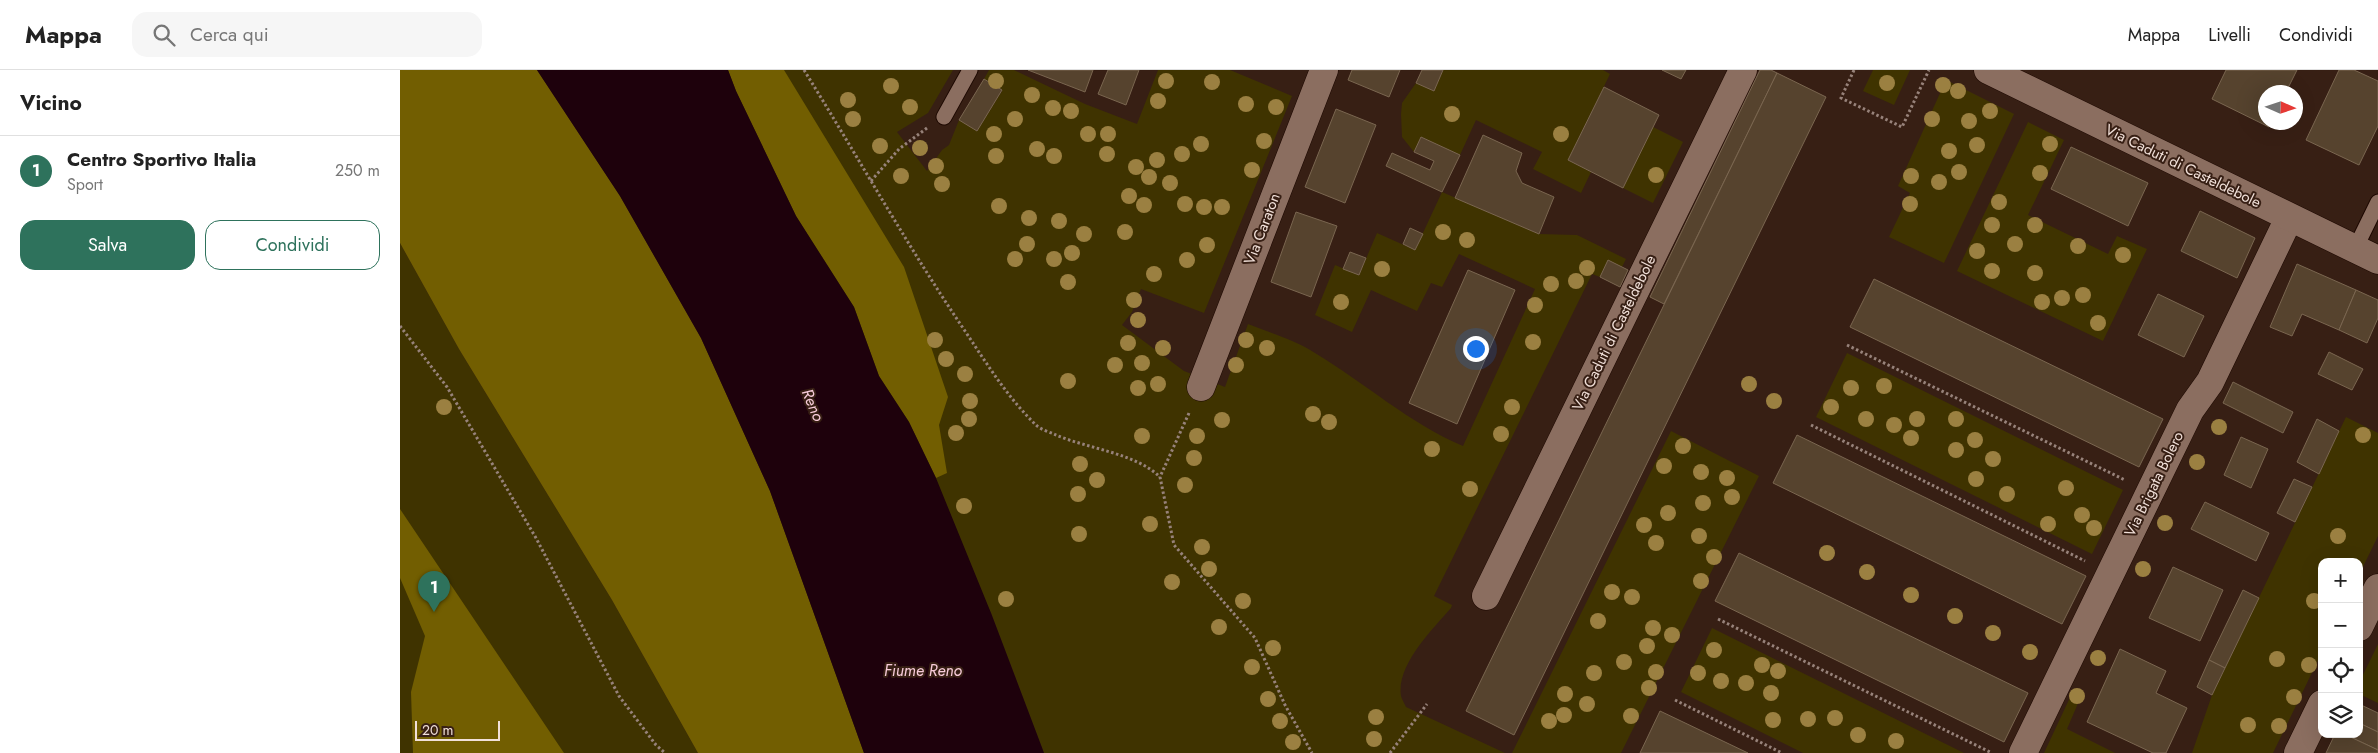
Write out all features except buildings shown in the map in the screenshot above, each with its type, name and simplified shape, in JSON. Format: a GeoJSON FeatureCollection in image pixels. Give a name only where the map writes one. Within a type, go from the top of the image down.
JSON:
{"type":"FeatureCollection","features":[{"type":"Feature","properties":{"kind":"street","name":"Via Caraton"},"geometry":{"type":"LineString","coordinates":[[1201,387],[1324,70]]}},
{"type":"Feature","properties":{"kind":"street","name":"Via Caduti di Casteldebole"},"geometry":{"type":"LineString","coordinates":[[1486,596],[1743,70]]}},
{"type":"Feature","properties":{"kind":"street","name":"Via Caduti di Casteldebole"},"geometry":{"type":"LineString","coordinates":[[1988,70],[2366,255]]}},
{"type":"Feature","properties":{"kind":"street","name":"Via Brigata Bolero"},"geometry":{"type":"LineString","coordinates":[[2023,753],[2190,410],[2210,382],[2289,218]]}},
{"type":"Feature","properties":{"kind":"street"},"geometry":{"type":"LineString","coordinates":[[2363,619],[2378,588]]}},
{"type":"Feature","properties":{"kind":"street"},"geometry":{"type":"LineString","coordinates":[[2298,753],[2318,712]]}},
{"type":"Feature","properties":{"kind":"lane"},"geometry":{"type":"LineString","coordinates":[[944,117],[970,70]]}},
{"type":"Feature","properties":{"kind":"lane"},"geometry":{"type":"LineString","coordinates":[[2366,255],[2378,202]]}},
{"type":"Feature","properties":{"kind":"path"},"geometry":{"type":"LineString","coordinates":[[804,70],[935,286],[1008,395],[1038,427],[1080,445],[1130,459],[1150,467],[1160,477],[1174,545],[1255,638],[1285,705],[1312,753]]}},
{"type":"Feature","properties":{"kind":"path"},"geometry":{"type":"LineString","coordinates":[[1854,70],[1841,98],[1902,127],[1929,70]]}},
{"type":"Feature","properties":{"kind":"path"},"geometry":{"type":"LineString","coordinates":[[871,180],[899,149],[944,117]]}},
{"type":"Feature","properties":{"kind":"path"},"geometry":{"type":"LineString","coordinates":[[400,326],[447,387],[536,538],[618,696],[656,745],[665,753]]}},
{"type":"Feature","properties":{"kind":"path"},"geometry":{"type":"LineString","coordinates":[[1847,345],[2125,481]]}},
{"type":"Feature","properties":{"kind":"path"},"geometry":{"type":"LineString","coordinates":[[1160,477],[1201,387]]}},
{"type":"Feature","properties":{"kind":"path"},"geometry":{"type":"LineString","coordinates":[[1811,425],[2086,561]]}},
{"type":"Feature","properties":{"kind":"path"},"geometry":{"type":"LineString","coordinates":[[1718,619],[1992,753]]}},
{"type":"Feature","properties":{"kind":"path"},"geometry":{"type":"LineString","coordinates":[[1675,700],[1782,753]]}},
{"type":"Feature","properties":{"kind":"path"},"geometry":{"type":"LineString","coordinates":[[1390,753],[1427,704]]}},
{"type":"Feature","properties":{"kind":"shaded area"},"geometry":{"type":"Polygon","coordinates":[[[400,70],[537,70],[620,196],[701,338],[770,491],[864,753],[698,753],[612,600],[459,349],[400,243],[400,70]]]}},
{"type":"Feature","properties":{"kind":"shaded area"},"geometry":{"type":"Polygon","coordinates":[[[728,70],[953,70],[928,113],[897,132],[927,171],[942,150],[949,145],[959,120],[977,131],[1002,91],[984,79],[989,70],[1014,70],[1085,104],[1137,124],[1158,70],[1230,70],[1292,96],[1204,313],[1141,289],[1132,312],[1122,325],[1184,371],[1225,387],[1248,324],[1307,348],[1424,426],[1463,446],[1535,289],[1459,254],[1442,287],[1431,283],[1417,311],[1371,290],[1352,332],[1315,315],[1335,265],[1359,275],[1377,233],[1415,250],[1442,192],[1539,234],[1577,235],[1626,259],[1622,267],[1608,260],[1600,277],[1592,274],[1434,596],[1452,605],[1451,608],[1417,648],[1404,672],[1401,684],[1401,696],[1406,707],[1505,753],[1044,753],[991,613],[728,70]]]}},
{"type":"Feature","properties":{"kind":"shaded area"},"geometry":{"type":"Polygon","coordinates":[[[728,70],[784,70],[904,267],[948,397],[939,425],[947,473],[936,478],[909,422],[879,376],[854,307],[796,216],[736,91],[728,70]]]}},
{"type":"Feature","properties":{"kind":"shaded area"},"geometry":{"type":"Polygon","coordinates":[[[1443,70],[1603,70],[1610,74],[1568,160],[1591,172],[1581,193],[1533,169],[1542,152],[1476,120],[1460,155],[1421,137],[1414,152],[1402,137],[1402,103],[1416,83],[1434,91],[1443,70]]]}},
{"type":"Feature","properties":{"kind":"shaded area"},"geometry":{"type":"Polygon","coordinates":[[[1873,70],[1910,70],[1894,105],[1863,91],[1873,70]]]}},
{"type":"Feature","properties":{"kind":"shaded area"},"geometry":{"type":"Polygon","coordinates":[[[1946,80],[2014,114],[1944,263],[1889,237],[1910,193],[1898,186],[1946,80]]]}},
{"type":"Feature","properties":{"kind":"shaded area"},"geometry":{"type":"Polygon","coordinates":[[[2028,122],[2064,140],[2028,215],[2108,254],[2117,236],[2147,249],[2103,341],[1957,271],[2028,122]]]}},
{"type":"Feature","properties":{"kind":"shaded area"},"geometry":{"type":"Polygon","coordinates":[[[1653,127],[1683,142],[1653,203],[1623,188],[1653,127]]]}},
{"type":"Feature","properties":{"kind":"shaded area"},"geometry":{"type":"Polygon","coordinates":[[[400,243],[459,349],[612,600],[698,753],[400,753],[400,243]]]}},
{"type":"Feature","properties":{"kind":"shaded area"},"geometry":{"type":"Polygon","coordinates":[[[1847,353],[2123,490],[2092,554],[1816,417],[1847,353]]]}},
{"type":"Feature","properties":{"kind":"shaded area"},"geometry":{"type":"Polygon","coordinates":[[[2346,417],[2378,433],[2378,536],[2363,567],[2363,558],[2318,558],[2318,660],[2273,753],[2192,753],[2212,695],[2346,417]]]}},
{"type":"Feature","properties":{"kind":"shaded area"},"geometry":{"type":"Polygon","coordinates":[[[1671,431],[1759,476],[1621,753],[1512,753],[1671,431]]]}},
{"type":"Feature","properties":{"kind":"shaded area"},"geometry":{"type":"Polygon","coordinates":[[[400,509],[564,753],[413,753],[411,692],[425,636],[400,578],[400,509]]]}},
{"type":"Feature","properties":{"kind":"shaded area"},"geometry":{"type":"Polygon","coordinates":[[[1712,628],[1964,753],[1803,753],[1681,692],[1712,628]]]}},
{"type":"Feature","properties":{"kind":"shaded area"},"geometry":{"type":"Polygon","coordinates":[[[2378,644],[2378,703],[2363,696],[2363,675],[2378,644]]]}},
{"type":"Feature","properties":{"kind":"shaded area"},"geometry":{"type":"Polygon","coordinates":[[[2074,689],[2082,694],[2067,729],[2115,753],[2044,753],[2074,689]]]}},
{"type":"Feature","properties":{"kind":"water","name":"Fiume Reno"},"geometry":{"type":"Polygon","coordinates":[[[537,70],[728,70],[736,91],[796,216],[854,307],[879,376],[909,422],[936,478],[991,613],[1044,753],[864,753],[770,491],[701,338],[620,196],[537,70]]]}},
{"type":"Feature","properties":{"kind":"place","name":"Centro Sportivo Italia"},"geometry":{"type":"Point","coordinates":[434,612]}},
{"type":"Feature","properties":{"kind":"water label","name":"Reno"},"geometry":{"type":"Point","coordinates":[813,405]}}]}
